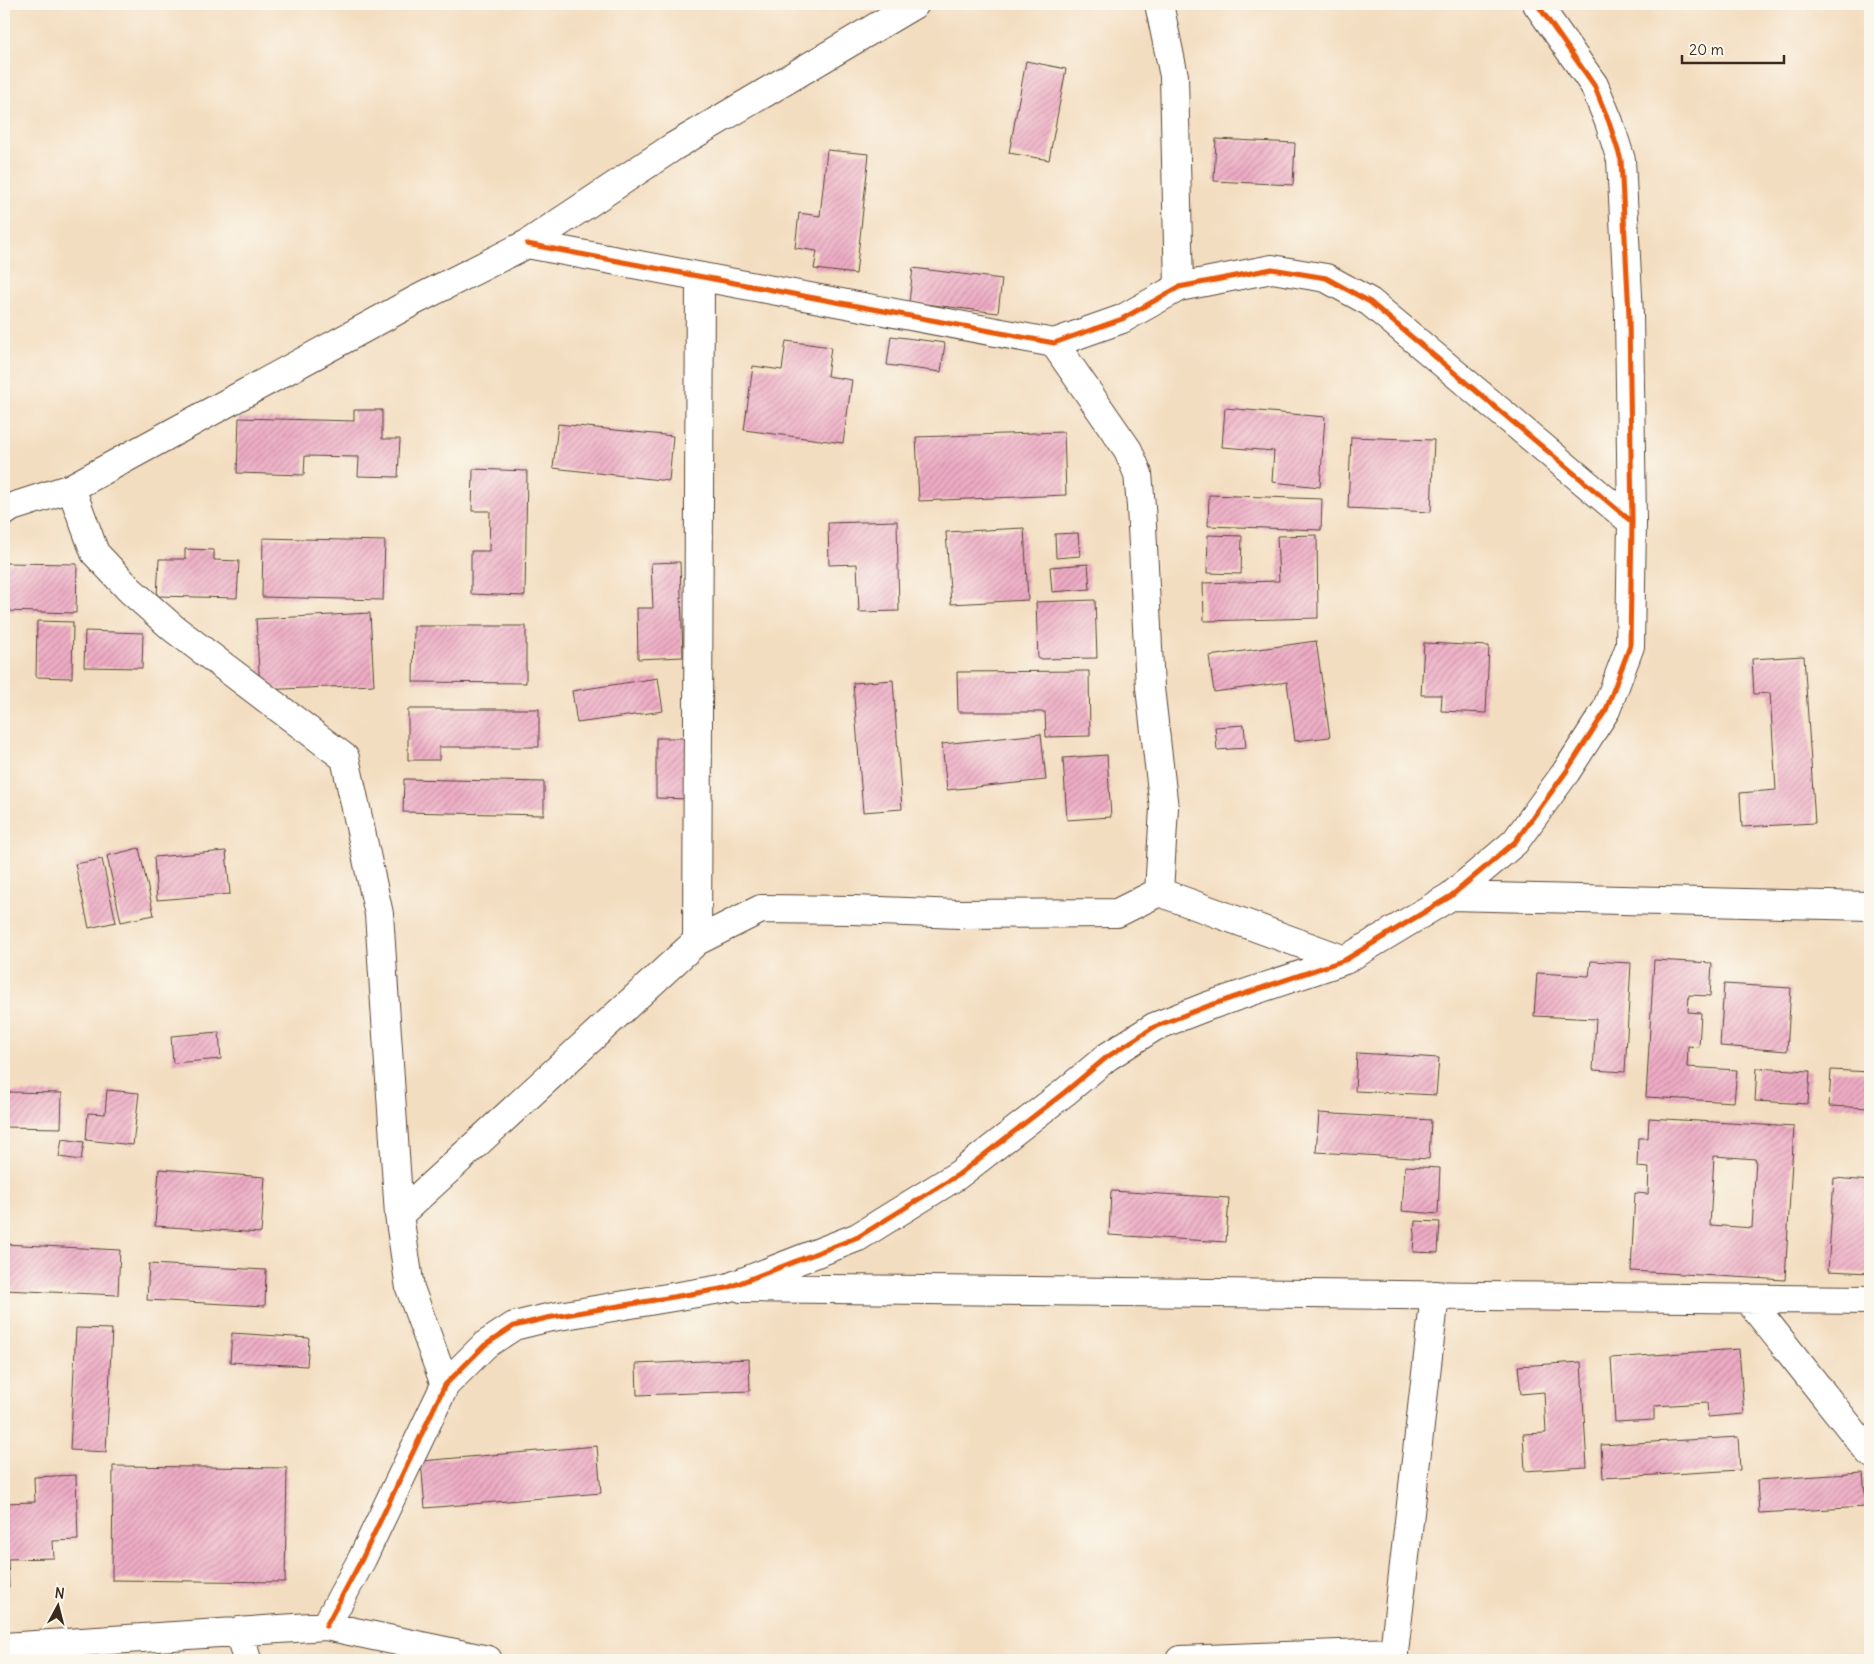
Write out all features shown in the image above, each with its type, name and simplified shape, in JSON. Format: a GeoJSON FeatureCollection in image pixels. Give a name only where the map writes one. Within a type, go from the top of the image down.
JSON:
{"type":"FeatureCollection","features":[{"type":"Feature","properties":{"kind":"street"},"geometry":{"type":"LineString","coordinates":[[4,512],[12,507],[71,488],[416,300],[526,244],[885,11],[915,4]]}},
{"type":"Feature","properties":{"kind":"street"},"geometry":{"type":"LineString","coordinates":[[1159,4],[1174,76],[1179,287]]}},
{"type":"Feature","properties":{"kind":"street"},"geometry":{"type":"LineString","coordinates":[[727,1288],[858,1238],[958,1175],[1107,1057],[1154,1027],[1208,1006],[1345,960],[1451,896],[1515,842],[1566,772],[1606,710],[1630,646],[1632,522],[1629,315],[1621,160],[1609,122],[1594,85],[1537,4]]}},
{"type":"Feature","properties":{"kind":"street"},"geometry":{"type":"LineString","coordinates":[[526,244],[1054,343],[1122,319],[1179,287],[1272,269],[1326,278],[1370,302],[1632,522]]}},
{"type":"Feature","properties":{"kind":"street"},"geometry":{"type":"LineString","coordinates":[[697,941],[700,276]]}},
{"type":"Feature","properties":{"kind":"street"},"geometry":{"type":"LineString","coordinates":[[1054,343],[1128,450],[1138,474],[1150,688],[1164,808],[1159,892]]}},
{"type":"Feature","properties":{"kind":"street"},"geometry":{"type":"LineString","coordinates":[[71,488],[95,553],[130,590],[173,628],[345,758],[379,914],[399,1215],[410,1288],[445,1385]]}},
{"type":"Feature","properties":{"kind":"street"},"geometry":{"type":"LineString","coordinates":[[399,1215],[697,941],[761,909],[960,914],[1117,912],[1159,892],[1345,960]]}},
{"type":"Feature","properties":{"kind":"street"},"geometry":{"type":"LineString","coordinates":[[1451,896],[1870,906]]}},
{"type":"Feature","properties":{"kind":"street"},"geometry":{"type":"LineString","coordinates":[[326,1626],[362,1558],[445,1385],[485,1345],[514,1326],[547,1318],[727,1288],[1870,1300]]}},
{"type":"Feature","properties":{"kind":"street"},"geometry":{"type":"LineString","coordinates":[[1180,1660],[1394,1656],[1435,1295]]}},
{"type":"Feature","properties":{"kind":"street"},"geometry":{"type":"LineString","coordinates":[[1747,1298],[1870,1454]]}},
{"type":"Feature","properties":{"kind":"street"},"geometry":{"type":"LineString","coordinates":[[4,1647],[326,1626],[488,1660]]}},
{"type":"Feature","properties":{"kind":"street"},"geometry":{"type":"LineString","coordinates":[[239,1631],[247,1660]]}},
{"type":"Feature","properties":{"kind":"building"},"geometry":{"type":"Polygon","coordinates":[[[1026,61],[1066,69],[1049,160],[1009,153],[1026,61]]]}},
{"type":"Feature","properties":{"kind":"building"},"geometry":{"type":"Polygon","coordinates":[[[1216,139],[1295,143],[1293,185],[1214,181],[1216,139]]]}},
{"type":"Feature","properties":{"kind":"building"},"geometry":{"type":"Polygon","coordinates":[[[827,150],[869,154],[856,274],[814,269],[817,251],[795,248],[799,213],[820,216],[827,150]]]}},
{"type":"Feature","properties":{"kind":"building"},"geometry":{"type":"Polygon","coordinates":[[[913,268],[1002,279],[998,313],[909,302],[913,268]]]}},
{"type":"Feature","properties":{"kind":"building"},"geometry":{"type":"Polygon","coordinates":[[[891,336],[945,343],[941,372],[887,365],[891,336]]]}},
{"type":"Feature","properties":{"kind":"building"},"geometry":{"type":"Polygon","coordinates":[[[786,341],[831,347],[827,376],[852,380],[843,443],[744,430],[753,366],[782,370],[786,341]]]}},
{"type":"Feature","properties":{"kind":"building"},"geometry":{"type":"Polygon","coordinates":[[[1225,408],[1325,417],[1320,487],[1272,482],[1274,451],[1222,447],[1225,408]]]}},
{"type":"Feature","properties":{"kind":"building"},"geometry":{"type":"Polygon","coordinates":[[[354,410],[382,410],[382,439],[400,439],[398,477],[358,476],[359,457],[305,456],[304,475],[237,473],[239,418],[354,421],[354,410]]]}},
{"type":"Feature","properties":{"kind":"building"},"geometry":{"type":"Polygon","coordinates":[[[558,424],[673,436],[669,481],[553,468],[558,424]]]}},
{"type":"Feature","properties":{"kind":"building"},"geometry":{"type":"Polygon","coordinates":[[[1064,432],[1066,495],[919,501],[916,437],[1064,432]]]}},
{"type":"Feature","properties":{"kind":"building"},"geometry":{"type":"Polygon","coordinates":[[[1351,437],[1434,440],[1431,512],[1348,508],[1351,437]]]}},
{"type":"Feature","properties":{"kind":"building"},"geometry":{"type":"Polygon","coordinates":[[[473,469],[527,471],[525,596],[471,594],[471,551],[489,551],[490,511],[472,511],[473,469]]]}},
{"type":"Feature","properties":{"kind":"building"},"geometry":{"type":"Polygon","coordinates":[[[1209,495],[1322,499],[1321,530],[1208,526],[1209,495]]]}},
{"type":"Feature","properties":{"kind":"building"},"geometry":{"type":"Polygon","coordinates":[[[897,521],[899,611],[859,612],[857,564],[829,565],[828,523],[897,521]]]}},
{"type":"Feature","properties":{"kind":"building"},"geometry":{"type":"Polygon","coordinates":[[[1024,528],[1028,600],[951,604],[946,532],[1024,528]]]}},
{"type":"Feature","properties":{"kind":"building"},"geometry":{"type":"Polygon","coordinates":[[[1078,533],[1080,556],[1056,558],[1055,534],[1078,533]]]}},
{"type":"Feature","properties":{"kind":"building"},"geometry":{"type":"Polygon","coordinates":[[[1208,535],[1242,536],[1241,574],[1207,573],[1208,535]]]}},
{"type":"Feature","properties":{"kind":"building"},"geometry":{"type":"Polygon","coordinates":[[[1317,535],[1318,618],[1204,621],[1203,583],[1279,581],[1277,536],[1317,535]]]}},
{"type":"Feature","properties":{"kind":"building"},"geometry":{"type":"Polygon","coordinates":[[[263,538],[385,541],[383,600],[262,597],[263,538]]]}},
{"type":"Feature","properties":{"kind":"building"},"geometry":{"type":"Polygon","coordinates":[[[185,549],[214,550],[214,560],[239,561],[237,598],[157,596],[159,559],[185,559],[185,549]]]}},
{"type":"Feature","properties":{"kind":"building"},"geometry":{"type":"Polygon","coordinates":[[[680,562],[683,657],[638,659],[637,608],[653,608],[651,563],[680,562]]]}},
{"type":"Feature","properties":{"kind":"building"},"geometry":{"type":"Polygon","coordinates":[[[4,563],[77,564],[76,613],[4,611],[4,563]]]}},
{"type":"Feature","properties":{"kind":"building"},"geometry":{"type":"Polygon","coordinates":[[[1088,564],[1090,589],[1052,592],[1050,567],[1088,564]]]}},
{"type":"Feature","properties":{"kind":"building"},"geometry":{"type":"Polygon","coordinates":[[[1095,600],[1097,658],[1038,659],[1036,602],[1095,600]]]}},
{"type":"Feature","properties":{"kind":"building"},"geometry":{"type":"Polygon","coordinates":[[[370,613],[374,685],[260,690],[256,619],[370,613]]]}},
{"type":"Feature","properties":{"kind":"building"},"geometry":{"type":"Polygon","coordinates":[[[37,621],[73,622],[72,678],[36,677],[37,621]]]}},
{"type":"Feature","properties":{"kind":"building"},"geometry":{"type":"Polygon","coordinates":[[[414,626],[526,626],[526,683],[413,682],[414,626]]]}},
{"type":"Feature","properties":{"kind":"building"},"geometry":{"type":"Polygon","coordinates":[[[85,631],[143,633],[142,668],[84,667],[85,631]]]}},
{"type":"Feature","properties":{"kind":"building"},"geometry":{"type":"Polygon","coordinates":[[[1316,641],[1330,737],[1295,741],[1287,682],[1214,692],[1209,656],[1316,641]]]}},
{"type":"Feature","properties":{"kind":"building"},"geometry":{"type":"Polygon","coordinates":[[[1424,643],[1489,646],[1486,713],[1441,711],[1442,695],[1421,695],[1424,643]]]}},
{"type":"Feature","properties":{"kind":"building"},"geometry":{"type":"Polygon","coordinates":[[[1804,656],[1815,823],[1742,827],[1740,793],[1776,790],[1770,693],[1754,694],[1752,659],[1804,656]]]}},
{"type":"Feature","properties":{"kind":"building"},"geometry":{"type":"Polygon","coordinates":[[[1089,671],[1090,736],[1046,737],[1045,712],[958,712],[957,672],[1089,671]]]}},
{"type":"Feature","properties":{"kind":"building"},"geometry":{"type":"Polygon","coordinates":[[[658,678],[663,711],[577,723],[572,691],[658,678]]]}},
{"type":"Feature","properties":{"kind":"building"},"geometry":{"type":"Polygon","coordinates":[[[893,680],[902,809],[863,812],[853,683],[893,680]]]}},
{"type":"Feature","properties":{"kind":"building"},"geometry":{"type":"Polygon","coordinates":[[[408,709],[539,709],[539,747],[439,747],[439,760],[408,760],[408,709]]]}},
{"type":"Feature","properties":{"kind":"building"},"geometry":{"type":"Polygon","coordinates":[[[1244,725],[1246,748],[1217,750],[1215,727],[1244,725]]]}},
{"type":"Feature","properties":{"kind":"building"},"geometry":{"type":"Polygon","coordinates":[[[1041,734],[1046,780],[947,790],[942,744],[1041,734]]]}},
{"type":"Feature","properties":{"kind":"building"},"geometry":{"type":"Polygon","coordinates":[[[656,738],[690,738],[690,799],[656,798],[656,738]]]}},
{"type":"Feature","properties":{"kind":"building"},"geometry":{"type":"Polygon","coordinates":[[[1107,755],[1111,817],[1067,820],[1063,758],[1107,755]]]}},
{"type":"Feature","properties":{"kind":"building"},"geometry":{"type":"Polygon","coordinates":[[[404,779],[544,782],[544,815],[403,812],[404,779]]]}},
{"type":"Feature","properties":{"kind":"building"},"geometry":{"type":"Polygon","coordinates":[[[139,848],[154,915],[121,922],[107,856],[139,848]]]}},
{"type":"Feature","properties":{"kind":"building"},"geometry":{"type":"Polygon","coordinates":[[[226,851],[230,894],[157,900],[154,857],[226,851]]]}},
{"type":"Feature","properties":{"kind":"building"},"geometry":{"type":"Polygon","coordinates":[[[102,859],[116,922],[89,928],[75,864],[102,859]]]}},
{"type":"Feature","properties":{"kind":"building"},"geometry":{"type":"Polygon","coordinates":[[[1654,960],[1712,963],[1710,996],[1689,995],[1688,1012],[1701,1013],[1699,1047],[1688,1046],[1687,1067],[1737,1070],[1734,1102],[1646,1097],[1654,960]]]}},
{"type":"Feature","properties":{"kind":"building"},"geometry":{"type":"Polygon","coordinates":[[[1591,961],[1631,963],[1625,1072],[1593,1070],[1596,1019],[1534,1016],[1537,973],[1589,976],[1591,961]]]}},
{"type":"Feature","properties":{"kind":"building"},"geometry":{"type":"Polygon","coordinates":[[[1724,984],[1791,988],[1787,1051],[1720,1046],[1724,984]]]}},
{"type":"Feature","properties":{"kind":"building"},"geometry":{"type":"Polygon","coordinates":[[[219,1032],[221,1059],[173,1063],[171,1036],[219,1032]]]}},
{"type":"Feature","properties":{"kind":"building"},"geometry":{"type":"Polygon","coordinates":[[[1357,1053],[1439,1058],[1436,1095],[1355,1091],[1357,1053]]]}},
{"type":"Feature","properties":{"kind":"building"},"geometry":{"type":"Polygon","coordinates":[[[1757,1068],[1810,1071],[1808,1104],[1755,1101],[1757,1068]]]}},
{"type":"Feature","properties":{"kind":"building"},"geometry":{"type":"Polygon","coordinates":[[[1831,1070],[1870,1072],[1870,1108],[1829,1106],[1831,1070]]]}},
{"type":"Feature","properties":{"kind":"building"},"geometry":{"type":"Polygon","coordinates":[[[107,1090],[139,1093],[133,1145],[86,1140],[88,1113],[105,1114],[107,1090]]]}},
{"type":"Feature","properties":{"kind":"building"},"geometry":{"type":"Polygon","coordinates":[[[4,1092],[62,1093],[61,1128],[4,1127],[4,1092]]]}},
{"type":"Feature","properties":{"kind":"building"},"geometry":{"type":"Polygon","coordinates":[[[1319,1113],[1431,1120],[1429,1159],[1316,1152],[1319,1113]]]}},
{"type":"Feature","properties":{"kind":"building"},"geometry":{"type":"Polygon","coordinates":[[[1649,1118],[1794,1127],[1785,1280],[1631,1271],[1635,1193],[1648,1194],[1649,1168],[1637,1167],[1638,1138],[1648,1138],[1649,1118]],[[1714,1156],[1710,1225],[1752,1228],[1756,1159],[1714,1156]]]}},
{"type":"Feature","properties":{"kind":"building"},"geometry":{"type":"Polygon","coordinates":[[[62,1139],[84,1142],[81,1160],[59,1157],[62,1139]]]}},
{"type":"Feature","properties":{"kind":"building"},"geometry":{"type":"Polygon","coordinates":[[[1405,1166],[1440,1168],[1438,1214],[1402,1211],[1405,1166]]]}},
{"type":"Feature","properties":{"kind":"building"},"geometry":{"type":"Polygon","coordinates":[[[159,1169],[265,1177],[261,1233],[155,1226],[159,1169]]]}},
{"type":"Feature","properties":{"kind":"building"},"geometry":{"type":"Polygon","coordinates":[[[1834,1178],[1870,1181],[1867,1234],[1870,1234],[1870,1273],[1828,1271],[1834,1178]]]}},
{"type":"Feature","properties":{"kind":"building"},"geometry":{"type":"Polygon","coordinates":[[[1111,1191],[1229,1198],[1226,1242],[1109,1235],[1111,1191]]]}},
{"type":"Feature","properties":{"kind":"building"},"geometry":{"type":"Polygon","coordinates":[[[1415,1221],[1440,1222],[1438,1253],[1413,1252],[1415,1221]]]}},
{"type":"Feature","properties":{"kind":"building"},"geometry":{"type":"Polygon","coordinates":[[[4,1244],[120,1250],[118,1295],[4,1290],[4,1244]]]}},
{"type":"Feature","properties":{"kind":"building"},"geometry":{"type":"Polygon","coordinates":[[[149,1264],[266,1270],[265,1306],[147,1300],[149,1264]]]}},
{"type":"Feature","properties":{"kind":"building"},"geometry":{"type":"Polygon","coordinates":[[[76,1328],[112,1329],[106,1452],[70,1450],[76,1328]]]}},
{"type":"Feature","properties":{"kind":"building"},"geometry":{"type":"Polygon","coordinates":[[[232,1333],[309,1338],[307,1366],[230,1362],[232,1333]]]}},
{"type":"Feature","properties":{"kind":"building"},"geometry":{"type":"Polygon","coordinates":[[[1739,1349],[1744,1414],[1708,1417],[1707,1403],[1654,1406],[1654,1420],[1615,1422],[1611,1358],[1739,1349]]]}},
{"type":"Feature","properties":{"kind":"building"},"geometry":{"type":"Polygon","coordinates":[[[749,1359],[750,1391],[637,1395],[636,1364],[749,1359]]]}},
{"type":"Feature","properties":{"kind":"building"},"geometry":{"type":"Polygon","coordinates":[[[1581,1362],[1587,1467],[1525,1471],[1523,1434],[1546,1433],[1544,1392],[1521,1394],[1518,1366],[1581,1362]]]}},
{"type":"Feature","properties":{"kind":"building"},"geometry":{"type":"Polygon","coordinates":[[[1738,1437],[1740,1470],[1603,1478],[1601,1445],[1738,1437]]]}},
{"type":"Feature","properties":{"kind":"building"},"geometry":{"type":"Polygon","coordinates":[[[597,1446],[601,1493],[425,1508],[421,1461],[597,1446]]]}},
{"type":"Feature","properties":{"kind":"building"},"geometry":{"type":"Polygon","coordinates":[[[113,1466],[287,1468],[285,1582],[112,1580],[113,1466]]]}},
{"type":"Feature","properties":{"kind":"building"},"geometry":{"type":"Polygon","coordinates":[[[1863,1473],[1866,1507],[1759,1513],[1757,1480],[1863,1473]]]}},
{"type":"Feature","properties":{"kind":"building"},"geometry":{"type":"Polygon","coordinates":[[[76,1475],[78,1540],[53,1541],[54,1558],[8,1559],[9,1587],[4,1587],[4,1503],[35,1502],[34,1477],[76,1475]]]}},
{"type":"Feature","properties":{"kind":"cycle path"},"geometry":{"type":"LineString","coordinates":[[326,1626],[362,1559],[445,1385],[485,1345],[514,1326],[547,1318],[727,1288],[858,1237],[958,1175],[1107,1057],[1154,1027],[1208,1006],[1345,960],[1451,896],[1515,842],[1566,772],[1606,710],[1630,646],[1632,522],[1629,315],[1621,160],[1609,122],[1594,85],[1537,4]]}},
{"type":"Feature","properties":{"kind":"cycle path"},"geometry":{"type":"LineString","coordinates":[[527,244],[1054,343],[1122,319],[1179,287],[1272,269],[1326,278],[1370,302],[1632,522]]}}]}
